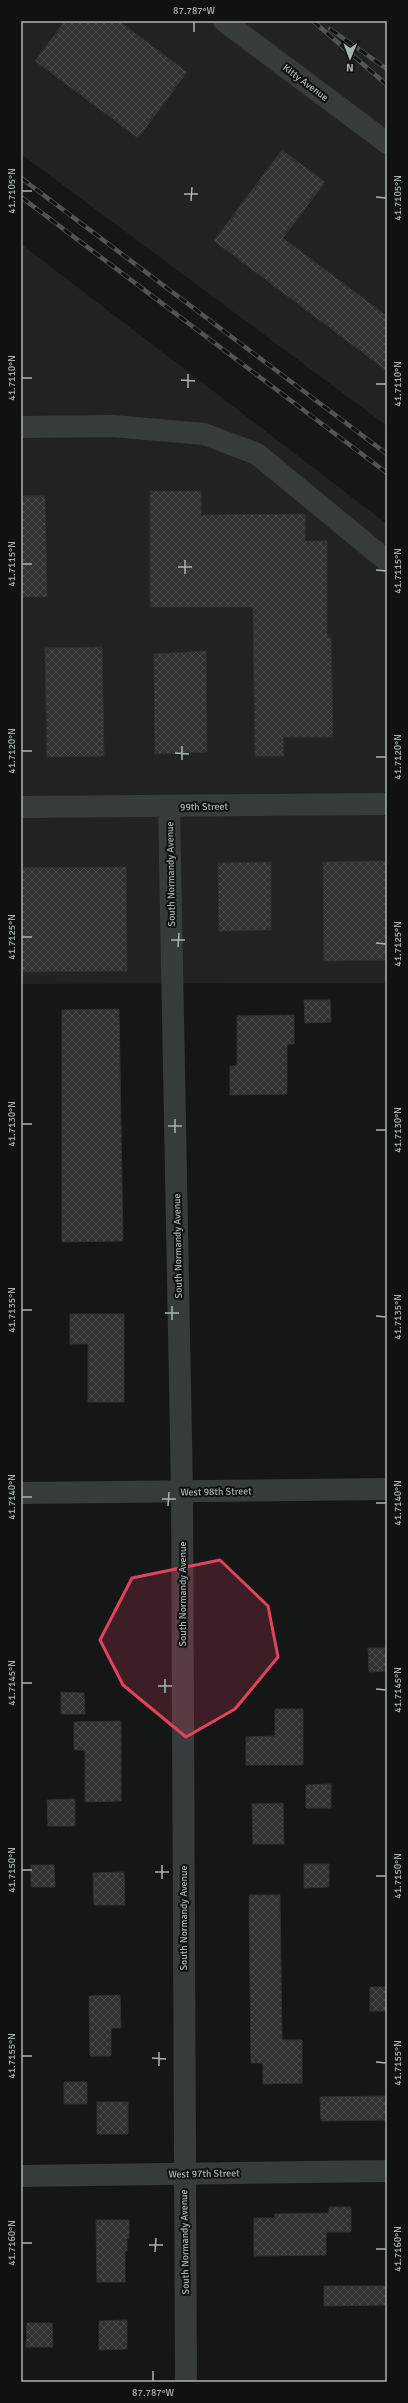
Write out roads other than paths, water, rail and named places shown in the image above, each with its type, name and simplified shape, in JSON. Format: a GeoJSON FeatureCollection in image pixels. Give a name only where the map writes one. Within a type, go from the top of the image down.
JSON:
{"type":"FeatureCollection","features":[{"type":"Feature","properties":{"kind":"street","name":"Kitty Avenue"},"geometry":{"type":"LineString","coordinates":[[224,21],[387,143]]}},
{"type":"Feature","properties":{"kind":"street"},"geometry":{"type":"LineString","coordinates":[[21,427],[113,426],[204,434],[257,454],[387,561]]}},
{"type":"Feature","properties":{"kind":"street","name":"99th Street"},"geometry":{"type":"LineString","coordinates":[[21,807],[387,804]]}},
{"type":"Feature","properties":{"kind":"street","name":"South Normandy Avenue"},"geometry":{"type":"LineString","coordinates":[[169,806],[182,1491],[186,2382]]}},
{"type":"Feature","properties":{"kind":"street","name":"West 98th Street"},"geometry":{"type":"LineString","coordinates":[[21,1493],[387,1489]]}},
{"type":"Feature","properties":{"kind":"street","name":"West 97th Street"},"geometry":{"type":"LineString","coordinates":[[21,2176],[387,2171]]}},
{"type":"Feature","properties":{"kind":"railway"},"geometry":{"type":"LineString","coordinates":[[313,21],[387,85]]}},
{"type":"Feature","properties":{"kind":"railway"},"geometry":{"type":"LineString","coordinates":[[330,29],[387,69]]}},
{"type":"Feature","properties":{"kind":"railway"},"geometry":{"type":"LineString","coordinates":[[21,178],[387,454]]}},
{"type":"Feature","properties":{"kind":"railway"},"geometry":{"type":"LineString","coordinates":[[21,197],[387,473]]}}]}
